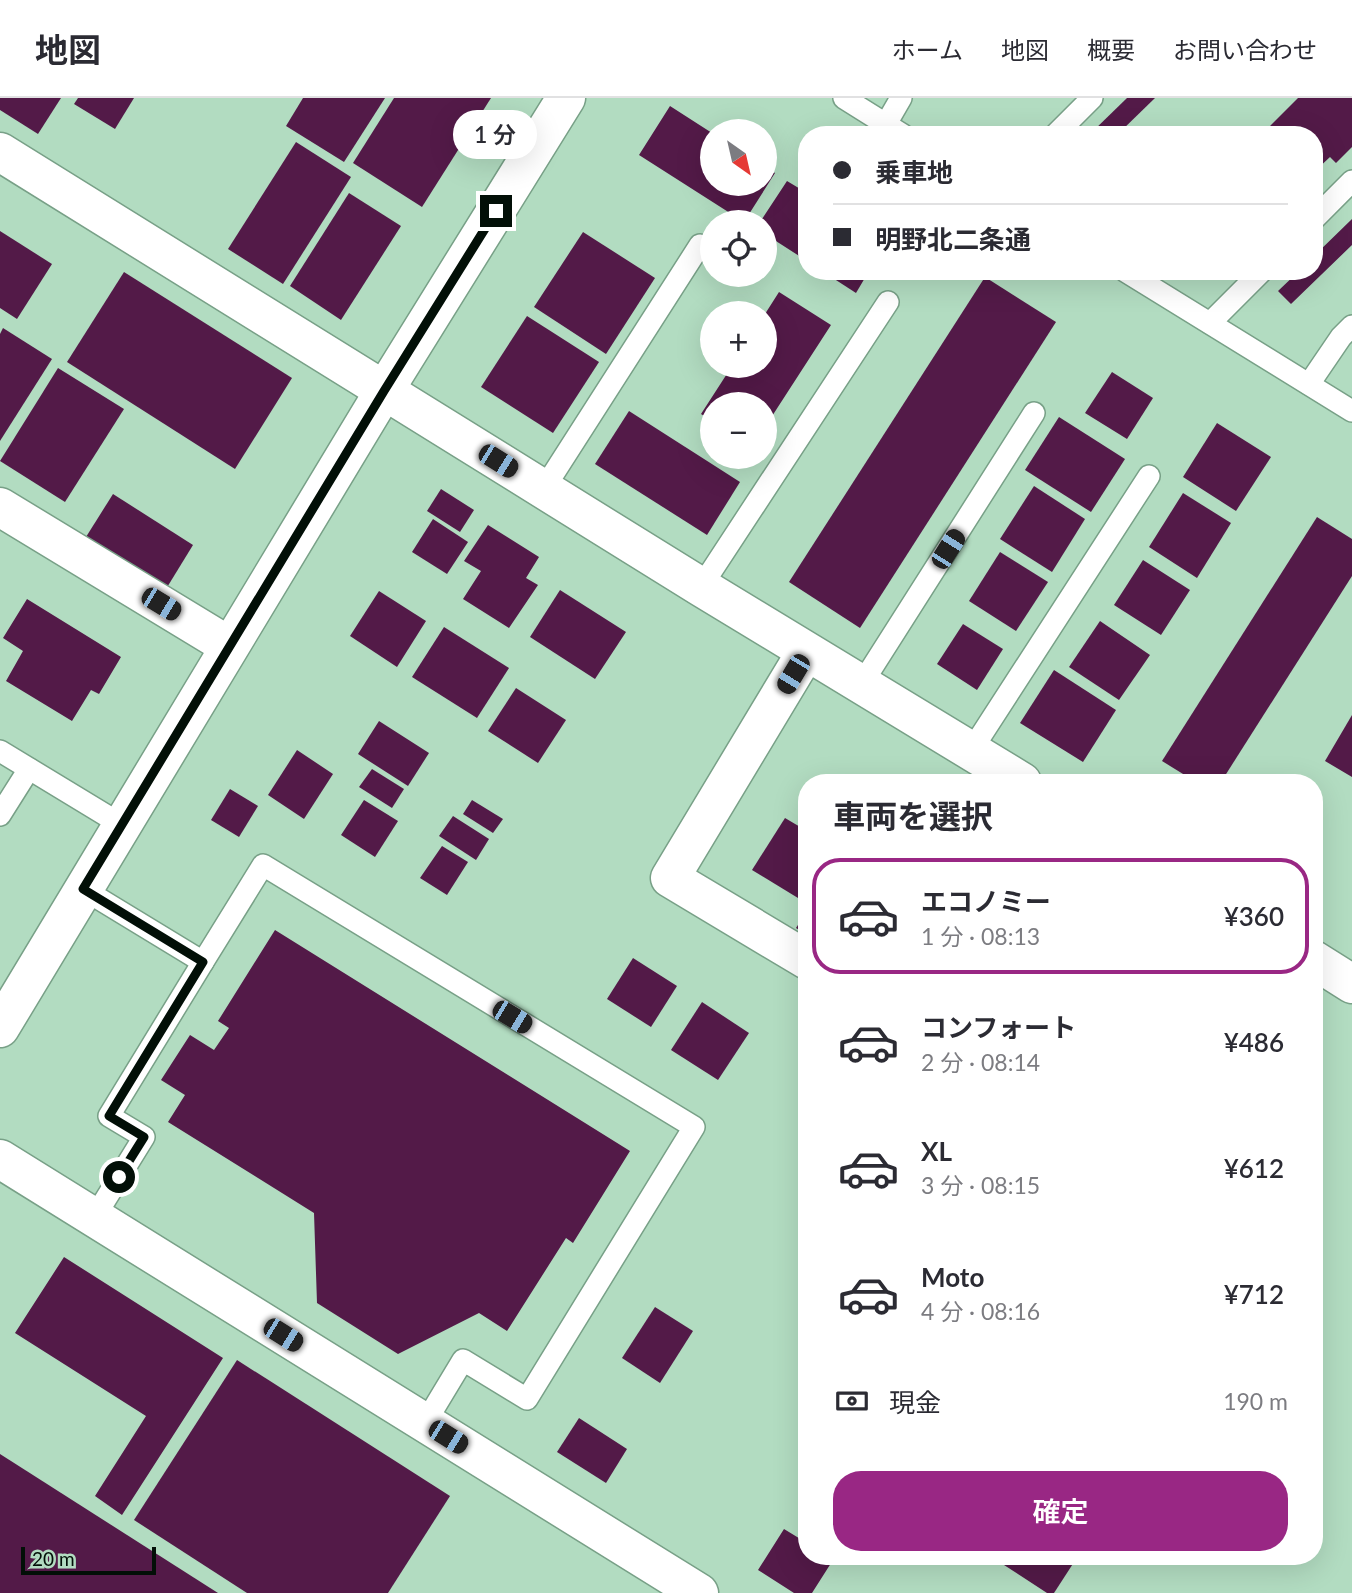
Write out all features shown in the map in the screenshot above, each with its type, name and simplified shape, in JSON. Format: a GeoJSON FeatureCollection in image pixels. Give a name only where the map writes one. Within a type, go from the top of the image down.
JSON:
{"type":"FeatureCollection","features":[{"type":"Feature","properties":{"kind":"street"},"geometry":{"type":"LineString","coordinates":[[0,1028],[384,391],[566,98]]}},
{"type":"Feature","properties":{"kind":"street"},"geometry":{"type":"LineString","coordinates":[[0,152],[543,490],[1007,774]]}},
{"type":"Feature","properties":{"kind":"street"},"geometry":{"type":"LineString","coordinates":[[0,507],[229,646]]}},
{"type":"Feature","properties":{"kind":"street"},"geometry":{"type":"LineString","coordinates":[[798,955],[670,878],[806,652]]}},
{"type":"Feature","properties":{"kind":"street"},"geometry":{"type":"LineString","coordinates":[[1323,966],[1352,984]]}},
{"type":"Feature","properties":{"kind":"street"},"geometry":{"type":"LineString","coordinates":[[0,1159],[699,1593]]}},
{"type":"Feature","properties":{"kind":"lane"},"geometry":{"type":"LineString","coordinates":[[844,98],[889,126]]}},
{"type":"Feature","properties":{"kind":"lane"},"geometry":{"type":"LineString","coordinates":[[895,126],[901,98]]}},
{"type":"Feature","properties":{"kind":"lane"},"geometry":{"type":"LineString","coordinates":[[1064,126],[1092,98]]}},
{"type":"Feature","properties":{"kind":"lane"},"geometry":{"type":"LineString","coordinates":[[1323,210],[1352,181]]}},
{"type":"Feature","properties":{"kind":"lane"},"geometry":{"type":"LineString","coordinates":[[543,490],[700,245]]}},
{"type":"Feature","properties":{"kind":"lane"},"geometry":{"type":"LineString","coordinates":[[1140,280],[1352,411]]}},
{"type":"Feature","properties":{"kind":"lane"},"geometry":{"type":"LineString","coordinates":[[1210,323],[1253,280]]}},
{"type":"Feature","properties":{"kind":"lane"},"geometry":{"type":"LineString","coordinates":[[701,587],[888,302]]}},
{"type":"Feature","properties":{"kind":"lane"},"geometry":{"type":"LineString","coordinates":[[1309,384],[1341,337],[1352,326]]}},
{"type":"Feature","properties":{"kind":"lane"},"geometry":{"type":"LineString","coordinates":[[861,685],[1034,413]]}},
{"type":"Feature","properties":{"kind":"lane"},"geometry":{"type":"LineString","coordinates":[[971,751],[1149,476]]}},
{"type":"Feature","properties":{"kind":"lane"},"geometry":{"type":"LineString","coordinates":[[0,751],[122,825]]}},
{"type":"Feature","properties":{"kind":"lane"},"geometry":{"type":"LineString","coordinates":[[0,815],[29,769]]}},
{"type":"Feature","properties":{"kind":"lane"},"geometry":{"type":"LineString","coordinates":[[94,1218],[144,1137],[109,1116],[263,864],[694,1128],[527,1399],[463,1360],[425,1423]]}},
{"type":"Feature","properties":{"kind":"lane"},"geometry":{"type":"LineString","coordinates":[[83,889],[203,962]]}},
{"type":"Feature","properties":{"kind":"building"},"geometry":{"type":"Polygon","coordinates":[[[0,98],[61,98],[38,134],[0,110],[0,98]]]}},
{"type":"Feature","properties":{"kind":"building"},"geometry":{"type":"Polygon","coordinates":[[[78,98],[134,98],[115,129],[74,104],[78,98]]]}},
{"type":"Feature","properties":{"kind":"building"},"geometry":{"type":"Polygon","coordinates":[[[303,98],[385,98],[344,162],[286,126],[303,98]]]}},
{"type":"Feature","properties":{"kind":"building"},"geometry":{"type":"Polygon","coordinates":[[[394,98],[491,98],[422,207],[353,163],[394,98]]]}},
{"type":"Feature","properties":{"kind":"building"},"geometry":{"type":"Polygon","coordinates":[[[1127,98],[1155,98],[1126,126],[1098,126],[1127,98]]]}},
{"type":"Feature","properties":{"kind":"building"},"geometry":{"type":"Polygon","coordinates":[[[1298,98],[1352,98],[1352,147],[1336,163],[1330,157],[1323,164],[1323,126],[1270,126],[1298,98]]]}},
{"type":"Feature","properties":{"kind":"building"},"geometry":{"type":"Polygon","coordinates":[[[670,106],[700,125],[700,194],[639,155],[670,106]]]}},
{"type":"Feature","properties":{"kind":"building"},"geometry":{"type":"Polygon","coordinates":[[[296,142],[351,177],[283,284],[228,249],[296,142]]]}},
{"type":"Feature","properties":{"kind":"building"},"geometry":{"type":"Polygon","coordinates":[[[787,181],[798,188],[798,255],[777,242],[777,210],[768,210],[787,181]]]}},
{"type":"Feature","properties":{"kind":"building"},"geometry":{"type":"Polygon","coordinates":[[[349,193],[401,226],[341,320],[290,286],[349,193]]]}},
{"type":"Feature","properties":{"kind":"building"},"geometry":{"type":"Polygon","coordinates":[[[703,196],[760,196],[752,210],[725,210],[703,196]]]}},
{"type":"Feature","properties":{"kind":"building"},"geometry":{"type":"Polygon","coordinates":[[[1352,219],[1352,245],[1323,273],[1323,247],[1352,219]]]}},
{"type":"Feature","properties":{"kind":"building"},"geometry":{"type":"Polygon","coordinates":[[[0,231],[52,264],[17,319],[0,308],[0,231]]]}},
{"type":"Feature","properties":{"kind":"building"},"geometry":{"type":"Polygon","coordinates":[[[583,232],[655,278],[606,354],[534,307],[583,232]]]}},
{"type":"Feature","properties":{"kind":"building"},"geometry":{"type":"Polygon","coordinates":[[[124,272],[292,378],[235,469],[67,362],[124,272]]]}},
{"type":"Feature","properties":{"kind":"building"},"geometry":{"type":"Polygon","coordinates":[[[836,280],[864,280],[856,293],[836,280]]]}},
{"type":"Feature","properties":{"kind":"building"},"geometry":{"type":"Polygon","coordinates":[[[983,280],[990,280],[1056,322],[860,628],[789,582],[983,280]]]}},
{"type":"Feature","properties":{"kind":"building"},"geometry":{"type":"Polygon","coordinates":[[[1290,280],[1316,280],[1291,304],[1278,291],[1290,280]]]}},
{"type":"Feature","properties":{"kind":"building"},"geometry":{"type":"Polygon","coordinates":[[[779,292],[831,325],[777,408],[777,392],[715,392],[724,378],[777,378],[777,301],[773,301],[779,292]]]}},
{"type":"Feature","properties":{"kind":"building"},"geometry":{"type":"Polygon","coordinates":[[[527,316],[599,362],[553,433],[481,387],[527,316]]]}},
{"type":"Feature","properties":{"kind":"building"},"geometry":{"type":"Polygon","coordinates":[[[3,328],[52,359],[0,441],[0,334],[3,328]]]}},
{"type":"Feature","properties":{"kind":"building"},"geometry":{"type":"Polygon","coordinates":[[[58,368],[124,409],[65,502],[0,461],[58,368]]]}},
{"type":"Feature","properties":{"kind":"building"},"geometry":{"type":"Polygon","coordinates":[[[1112,372],[1153,398],[1127,439],[1085,413],[1112,372]]]}},
{"type":"Feature","properties":{"kind":"building"},"geometry":{"type":"Polygon","coordinates":[[[629,411],[700,456],[700,469],[720,469],[740,482],[707,535],[595,464],[629,411]]]}},
{"type":"Feature","properties":{"kind":"building"},"geometry":{"type":"Polygon","coordinates":[[[1059,417],[1125,459],[1091,512],[1025,470],[1059,417]]]}},
{"type":"Feature","properties":{"kind":"building"},"geometry":{"type":"Polygon","coordinates":[[[1217,423],[1271,457],[1236,511],[1183,477],[1217,423]]]}},
{"type":"Feature","properties":{"kind":"building"},"geometry":{"type":"Polygon","coordinates":[[[1034,486],[1085,519],[1052,572],[1000,539],[1034,486]]]}},
{"type":"Feature","properties":{"kind":"building"},"geometry":{"type":"Polygon","coordinates":[[[441,489],[474,510],[460,532],[427,511],[441,489]]]}},
{"type":"Feature","properties":{"kind":"building"},"geometry":{"type":"Polygon","coordinates":[[[1183,493],[1231,523],[1197,578],[1149,547],[1183,493]]]}},
{"type":"Feature","properties":{"kind":"building"},"geometry":{"type":"Polygon","coordinates":[[[113,494],[193,545],[166,589],[86,537],[113,494]]]}},
{"type":"Feature","properties":{"kind":"building"},"geometry":{"type":"Polygon","coordinates":[[[1317,517],[1352,539],[1352,576],[1226,774],[1183,774],[1162,761],[1317,517]]]}},
{"type":"Feature","properties":{"kind":"building"},"geometry":{"type":"Polygon","coordinates":[[[433,519],[468,542],[447,574],[412,552],[433,519]]]}},
{"type":"Feature","properties":{"kind":"building"},"geometry":{"type":"Polygon","coordinates":[[[488,525],[539,557],[526,578],[538,585],[509,628],[463,599],[481,571],[464,561],[488,525]]]}},
{"type":"Feature","properties":{"kind":"building"},"geometry":{"type":"Polygon","coordinates":[[[1000,552],[1048,582],[1016,631],[969,601],[1000,552]]]}},
{"type":"Feature","properties":{"kind":"building"},"geometry":{"type":"Polygon","coordinates":[[[1143,560],[1190,590],[1161,635],[1114,605],[1143,560]]]}},
{"type":"Feature","properties":{"kind":"building"},"geometry":{"type":"Polygon","coordinates":[[[560,590],[626,632],[595,679],[530,637],[560,590]]]}},
{"type":"Feature","properties":{"kind":"building"},"geometry":{"type":"Polygon","coordinates":[[[379,591],[426,621],[397,667],[350,636],[379,591]]]}},
{"type":"Feature","properties":{"kind":"building"},"geometry":{"type":"Polygon","coordinates":[[[27,599],[121,657],[99,694],[91,690],[72,721],[6,681],[23,651],[3,638],[27,599]]]}},
{"type":"Feature","properties":{"kind":"building"},"geometry":{"type":"Polygon","coordinates":[[[1100,621],[1150,655],[1119,700],[1069,667],[1100,621]]]}},
{"type":"Feature","properties":{"kind":"building"},"geometry":{"type":"Polygon","coordinates":[[[963,624],[1003,649],[977,690],[937,664],[963,624]]]}},
{"type":"Feature","properties":{"kind":"building"},"geometry":{"type":"Polygon","coordinates":[[[444,627],[509,668],[477,718],[412,677],[444,627]]]}},
{"type":"Feature","properties":{"kind":"building"},"geometry":{"type":"Polygon","coordinates":[[[1054,670],[1116,710],[1083,762],[1020,723],[1054,670]]]}},
{"type":"Feature","properties":{"kind":"building"},"geometry":{"type":"Polygon","coordinates":[[[516,688],[566,720],[538,763],[488,731],[516,688]]]}},
{"type":"Feature","properties":{"kind":"building"},"geometry":{"type":"Polygon","coordinates":[[[1352,715],[1352,777],[1325,761],[1352,715]]]}},
{"type":"Feature","properties":{"kind":"building"},"geometry":{"type":"Polygon","coordinates":[[[379,721],[429,753],[408,786],[358,754],[379,721]]]}},
{"type":"Feature","properties":{"kind":"building"},"geometry":{"type":"Polygon","coordinates":[[[297,750],[333,774],[304,819],[268,795],[297,750]]]}},
{"type":"Feature","properties":{"kind":"building"},"geometry":{"type":"Polygon","coordinates":[[[372,769],[404,789],[392,808],[359,787],[372,769]]]}},
{"type":"Feature","properties":{"kind":"building"},"geometry":{"type":"Polygon","coordinates":[[[230,789],[258,806],[239,837],[211,820],[230,789]]]}},
{"type":"Feature","properties":{"kind":"building"},"geometry":{"type":"Polygon","coordinates":[[[364,800],[398,821],[375,857],[341,835],[364,800]]]}},
{"type":"Feature","properties":{"kind":"building"},"geometry":{"type":"Polygon","coordinates":[[[472,800],[503,819],[493,833],[463,814],[472,800]]]}},
{"type":"Feature","properties":{"kind":"building"},"geometry":{"type":"Polygon","coordinates":[[[453,816],[489,839],[476,860],[439,836],[453,816]]]}},
{"type":"Feature","properties":{"kind":"building"},"geometry":{"type":"Polygon","coordinates":[[[785,818],[798,826],[798,898],[752,870],[785,818]]]}},
{"type":"Feature","properties":{"kind":"building"},"geometry":{"type":"Polygon","coordinates":[[[442,846],[468,862],[447,895],[420,878],[442,846]]]}},
{"type":"Feature","properties":{"kind":"building"},"geometry":{"type":"Polygon","coordinates":[[[275,930],[630,1151],[573,1243],[566,1238],[507,1331],[479,1313],[398,1354],[317,1303],[314,1213],[168,1122],[185,1095],[161,1080],[190,1035],[214,1050],[229,1028],[218,1021],[275,930]]]}},
{"type":"Feature","properties":{"kind":"building"},"geometry":{"type":"Polygon","coordinates":[[[633,958],[677,986],[651,1027],[607,999],[633,958]]]}},
{"type":"Feature","properties":{"kind":"building"},"geometry":{"type":"Polygon","coordinates":[[[702,1002],[749,1033],[718,1080],[671,1050],[702,1002]]]}},
{"type":"Feature","properties":{"kind":"building"},"geometry":{"type":"Polygon","coordinates":[[[64,1257],[223,1358],[122,1515],[95,1496],[146,1416],[15,1333],[64,1257]]]}},
{"type":"Feature","properties":{"kind":"building"},"geometry":{"type":"Polygon","coordinates":[[[655,1307],[693,1331],[660,1383],[622,1358],[655,1307]]]}},
{"type":"Feature","properties":{"kind":"building"},"geometry":{"type":"Polygon","coordinates":[[[237,1360],[450,1496],[388,1593],[247,1593],[134,1520],[237,1360]]]}},
{"type":"Feature","properties":{"kind":"building"},"geometry":{"type":"Polygon","coordinates":[[[579,1418],[627,1449],[606,1483],[557,1452],[579,1418]]]}},
{"type":"Feature","properties":{"kind":"building"},"geometry":{"type":"Polygon","coordinates":[[[0,1454],[218,1593],[0,1593],[0,1454]]]}},
{"type":"Feature","properties":{"kind":"building"},"geometry":{"type":"Polygon","coordinates":[[[784,1529],[798,1538],[798,1565],[830,1565],[812,1593],[794,1593],[758,1570],[784,1529]]]}},
{"type":"Feature","properties":{"kind":"building"},"geometry":{"type":"Polygon","coordinates":[[[1004,1565],[1072,1565],[1054,1593],[1047,1593],[1004,1565]]]}},
{"type":"Feature","properties":{"kind":"route"},"geometry":{"type":"LineString","coordinates":[[119,1177],[144,1137],[109,1116],[203,962],[83,889],[496,211]]}}]}
